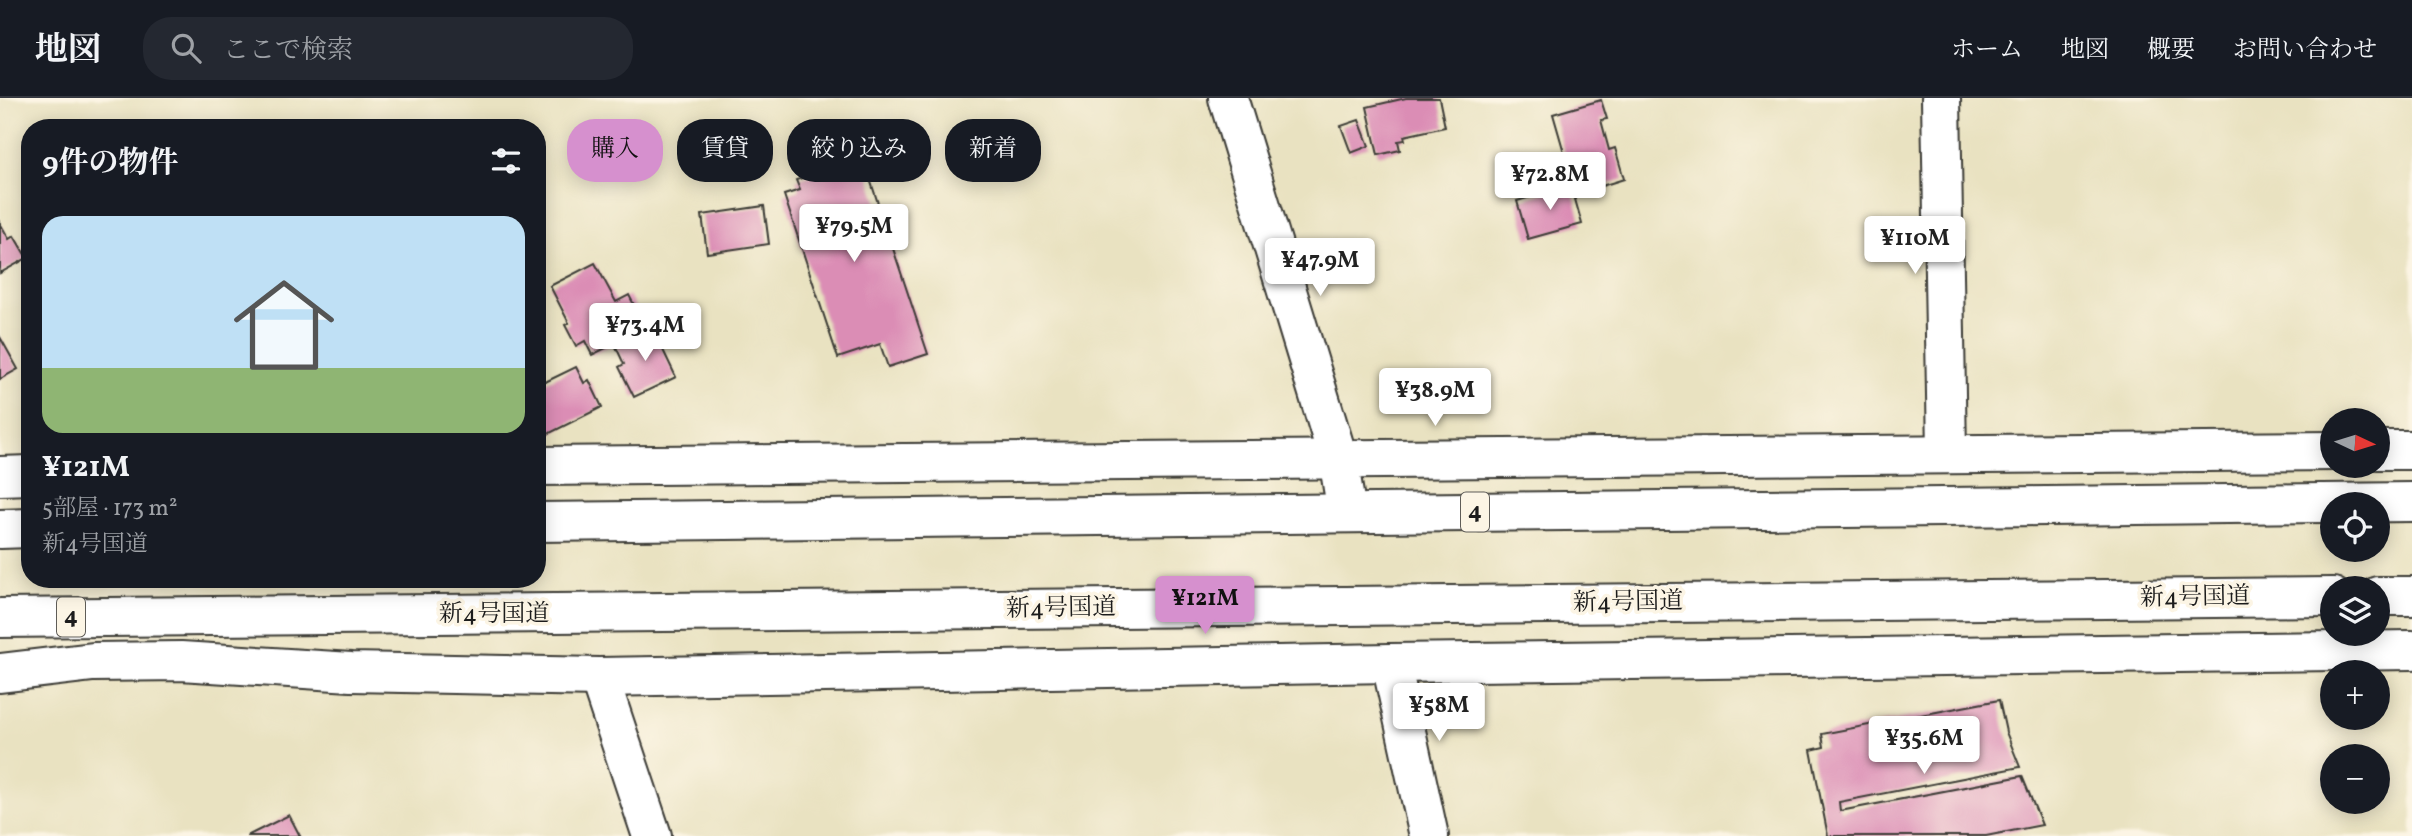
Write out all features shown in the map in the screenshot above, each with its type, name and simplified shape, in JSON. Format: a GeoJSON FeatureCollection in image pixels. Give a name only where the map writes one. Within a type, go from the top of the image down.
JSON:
{"type":"FeatureCollection","features":[{"type":"Feature","properties":{"kind":"main road"},"geometry":{"type":"LineString","coordinates":[[1228,98],[1338,458],[1347,513]]}},
{"type":"Feature","properties":{"kind":"main road"},"geometry":{"type":"LineString","coordinates":[[1941,98],[1947,453]]}},
{"type":"Feature","properties":{"kind":"main road"},"geometry":{"type":"LineString","coordinates":[[2390,450],[2412,450]]}},
{"type":"Feature","properties":{"kind":"main road"},"geometry":{"type":"LineString","coordinates":[[546,466],[2320,451]]}},
{"type":"Feature","properties":{"kind":"main road"},"geometry":{"type":"LineString","coordinates":[[0,476],[21,475]]}},
{"type":"Feature","properties":{"kind":"main road","name":"4"},"geometry":{"type":"LineString","coordinates":[[546,522],[2412,502]]}},
{"type":"Feature","properties":{"kind":"main road"},"geometry":{"type":"LineString","coordinates":[[0,529],[21,528]]}},
{"type":"Feature","properties":{"kind":"main road"},"geometry":{"type":"LineString","coordinates":[[2390,596],[2412,596]]}},
{"type":"Feature","properties":{"kind":"main road","name":"新4号国道"},"geometry":{"type":"LineString","coordinates":[[0,618],[468,616],[2320,597]]}},
{"type":"Feature","properties":{"kind":"main road"},"geometry":{"type":"LineString","coordinates":[[141,662],[142,616]]}},
{"type":"Feature","properties":{"kind":"main road"},"geometry":{"type":"LineString","coordinates":[[0,673],[93,663],[181,661],[351,672],[598,677],[1391,663],[2412,650]]}},
{"type":"Feature","properties":{"kind":"main road"},"geometry":{"type":"LineString","coordinates":[[1391,663],[1429,836]]}},
{"type":"Feature","properties":{"kind":"main road"},"geometry":{"type":"LineString","coordinates":[[598,677],[652,836]]}},
{"type":"Feature","properties":{"kind":"building"},"geometry":{"type":"Polygon","coordinates":[[[1406,98],[1439,98],[1445,127],[1404,136],[1405,140],[1398,141],[1400,150],[1378,155],[1367,107],[1406,98]]]}},
{"type":"Feature","properties":{"kind":"building"},"geometry":{"type":"Polygon","coordinates":[[[1601,100],[1607,119],[1601,120],[1609,150],[1615,148],[1624,179],[1576,194],[1553,114],[1601,100]]]}},
{"type":"Feature","properties":{"kind":"building"},"geometry":{"type":"Polygon","coordinates":[[[1359,120],[1369,146],[1351,153],[1341,126],[1359,120]]]}},
{"type":"Feature","properties":{"kind":"building"},"geometry":{"type":"Polygon","coordinates":[[[797,182],[871,182],[928,354],[888,367],[880,344],[838,358],[784,195],[800,190],[797,182]]]}},
{"type":"Feature","properties":{"kind":"building"},"geometry":{"type":"Polygon","coordinates":[[[1571,185],[1582,224],[1528,239],[1517,201],[1571,185]]]}},
{"type":"Feature","properties":{"kind":"building"},"geometry":{"type":"Polygon","coordinates":[[[764,206],[769,244],[707,253],[702,215],[764,206]]]}},
{"type":"Feature","properties":{"kind":"building"},"geometry":{"type":"Polygon","coordinates":[[[0,223],[9,239],[14,236],[21,248],[21,261],[0,273],[0,223]]]}},
{"type":"Feature","properties":{"kind":"building"},"geometry":{"type":"Polygon","coordinates":[[[595,263],[616,302],[629,295],[646,328],[592,355],[585,341],[576,346],[565,325],[569,323],[550,286],[595,263]]]}},
{"type":"Feature","properties":{"kind":"building"},"geometry":{"type":"Polygon","coordinates":[[[653,329],[676,377],[634,397],[619,367],[624,364],[616,347],[653,329]]]}},
{"type":"Feature","properties":{"kind":"building"},"geometry":{"type":"Polygon","coordinates":[[[0,337],[18,369],[0,379],[0,337]]]}},
{"type":"Feature","properties":{"kind":"building"},"geometry":{"type":"Polygon","coordinates":[[[576,367],[584,383],[589,380],[602,407],[546,435],[546,382],[576,367]]]}},
{"type":"Feature","properties":{"kind":"building"},"geometry":{"type":"Polygon","coordinates":[[[1999,700],[2006,732],[2020,767],[1839,802],[1840,811],[2022,776],[2042,825],[1986,836],[1828,836],[1811,750],[1824,747],[1822,734],[1999,700]]]}},
{"type":"Feature","properties":{"kind":"building"},"geometry":{"type":"Polygon","coordinates":[[[289,815],[300,836],[247,836],[289,815]]]}}]}
